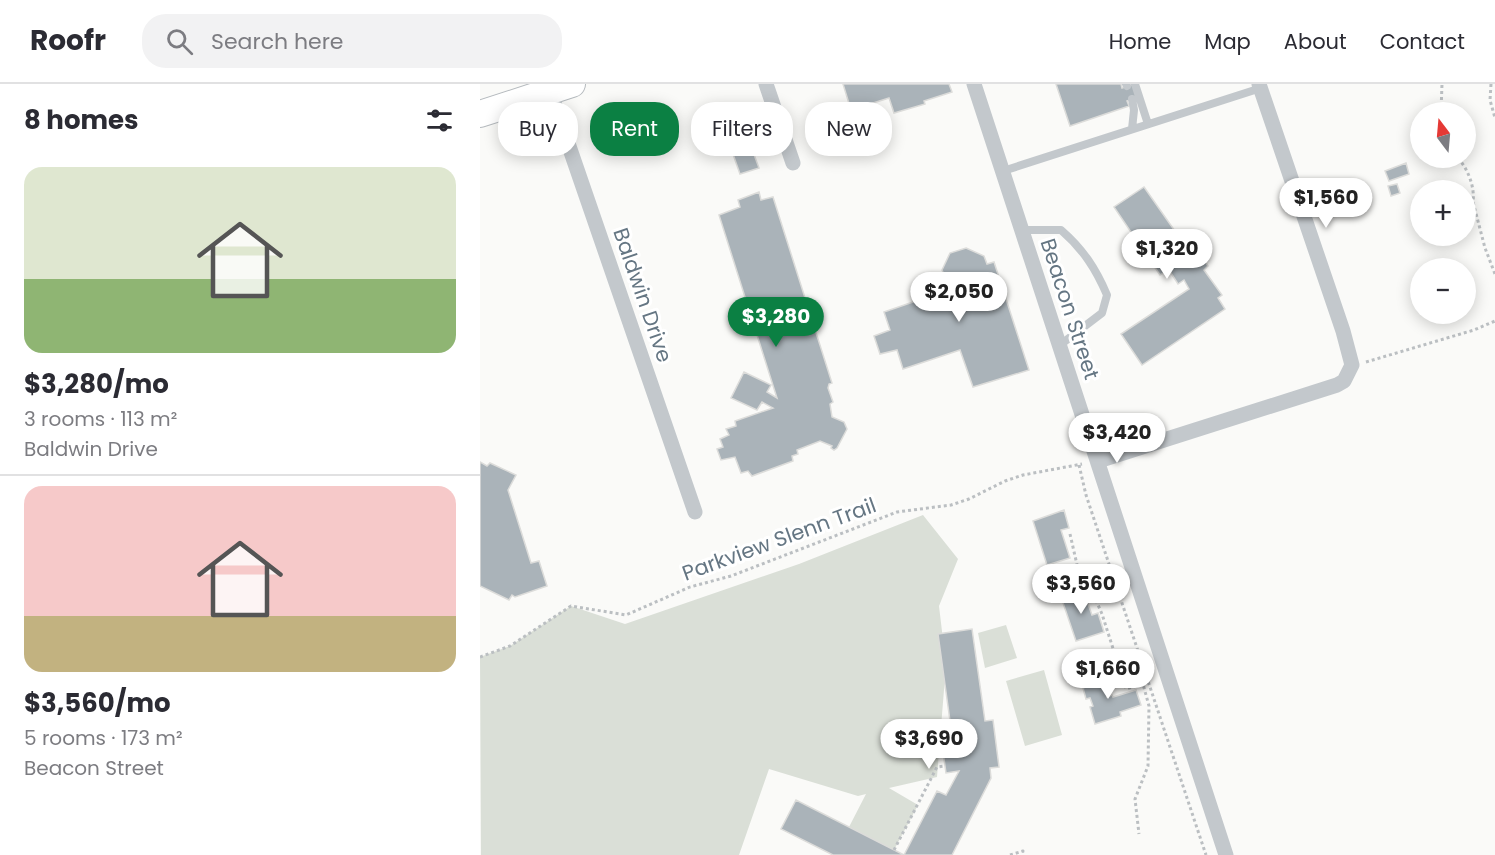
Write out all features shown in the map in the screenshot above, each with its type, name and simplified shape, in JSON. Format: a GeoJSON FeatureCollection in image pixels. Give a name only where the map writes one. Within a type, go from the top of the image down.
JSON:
{"type":"FeatureCollection","features":[{"type":"Feature","properties":{"kind":"main road"},"geometry":{"type":"LineString","coordinates":[[480,114],[561,87]]}},
{"type":"Feature","properties":{"kind":"street"},"geometry":{"type":"LineString","coordinates":[[766,84],[793,163]]}},
{"type":"Feature","properties":{"kind":"street","name":"Beacon Street"},"geometry":{"type":"LineString","coordinates":[[974,84],[1226,855]]}},
{"type":"Feature","properties":{"kind":"street"},"geometry":{"type":"LineString","coordinates":[[1098,461],[1312,394],[1344,381],[1350,369],[1343,331],[1260,86]]}},
{"type":"Feature","properties":{"kind":"street","name":"Baldwin Drive"},"geometry":{"type":"LineString","coordinates":[[561,87],[695,512]]}},
{"type":"Feature","properties":{"kind":"lane"},"geometry":{"type":"LineString","coordinates":[[1130,85],[1148,124]]}},
{"type":"Feature","properties":{"kind":"lane"},"geometry":{"type":"LineString","coordinates":[[1003,171],[1260,86]]}},
{"type":"Feature","properties":{"kind":"lane"},"geometry":{"type":"LineString","coordinates":[[1131,99],[1134,110],[1132,129]]}},
{"type":"Feature","properties":{"kind":"lane"},"geometry":{"type":"LineString","coordinates":[[1022,230],[1061,230],[1085,254],[1099,275],[1107,295],[1102,313],[1060,345]]}},
{"type":"Feature","properties":{"kind":"path"},"geometry":{"type":"LineString","coordinates":[[1441,102],[1442,84]]}},
{"type":"Feature","properties":{"kind":"path"},"geometry":{"type":"LineString","coordinates":[[1491,84],[1491,100],[1495,118]]}},
{"type":"Feature","properties":{"kind":"path"},"geometry":{"type":"LineString","coordinates":[[1465,168],[1471,183],[1473,202],[1485,248],[1495,274]]}},
{"type":"Feature","properties":{"kind":"path"},"geometry":{"type":"LineString","coordinates":[[1350,369],[1474,330],[1495,321]]}},
{"type":"Feature","properties":{"kind":"path","name":"Parkview Slenn Trail"},"geometry":{"type":"LineString","coordinates":[[480,657],[510,646],[571,606],[626,615],[690,587],[731,576],[897,512],[951,505],[969,500],[1005,481],[1023,475],[1098,461]]}},
{"type":"Feature","properties":{"kind":"path"},"geometry":{"type":"LineString","coordinates":[[1079,465],[1086,495],[1206,855]]}},
{"type":"Feature","properties":{"kind":"path"},"geometry":{"type":"LineString","coordinates":[[1070,534],[1078,569],[1089,584],[1102,614],[1126,689],[1143,684],[1149,706],[1148,766],[1135,799],[1138,834]]}},
{"type":"Feature","properties":{"kind":"path"},"geometry":{"type":"LineString","coordinates":[[894,850],[937,767],[945,766]]}},
{"type":"Feature","properties":{"kind":"path"},"geometry":{"type":"LineString","coordinates":[[1010,855],[1023,851],[1023,855]]}},
{"type":"Feature","properties":{"kind":"shaded area"},"geometry":{"type":"Polygon","coordinates":[[[923,515],[958,559],[939,606],[946,665],[937,777],[889,788],[918,805],[894,850],[849,827],[866,794],[858,796],[769,769],[739,855],[481,855],[480,657],[510,646],[571,606],[625,624],[799,564],[923,515]]]}},
{"type":"Feature","properties":{"kind":"shaded area"},"geometry":{"type":"Polygon","coordinates":[[[1006,625],[1017,658],[985,668],[978,633],[1006,625]]]}},
{"type":"Feature","properties":{"kind":"shaded area"},"geometry":{"type":"Polygon","coordinates":[[[1044,670],[1062,735],[1025,746],[1006,681],[1044,670]]]}},
{"type":"Feature","properties":{"kind":"building"},"geometry":{"type":"Polygon","coordinates":[[[843,84],[949,84],[952,92],[924,101],[925,104],[894,113],[889,98],[876,102],[849,102],[843,84]]]}},
{"type":"Feature","properties":{"kind":"building"},"geometry":{"type":"Polygon","coordinates":[[[1056,84],[1121,84],[1122,88],[1134,84],[1138,97],[1127,101],[1129,106],[1070,126],[1056,84]]]}},
{"type":"Feature","properties":{"kind":"building"},"geometry":{"type":"Polygon","coordinates":[[[734,156],[755,156],[759,168],[740,174],[734,156]]]}},
{"type":"Feature","properties":{"kind":"building"},"geometry":{"type":"Polygon","coordinates":[[[1406,163],[1409,174],[1389,181],[1385,171],[1406,163]]]}},
{"type":"Feature","properties":{"kind":"building"},"geometry":{"type":"Polygon","coordinates":[[[1397,184],[1400,193],[1391,196],[1388,186],[1397,184]]]}},
{"type":"Feature","properties":{"kind":"building"},"geometry":{"type":"Polygon","coordinates":[[[1144,187],[1191,254],[1198,250],[1208,266],[1204,270],[1222,295],[1218,298],[1225,309],[1142,365],[1121,334],[1189,289],[1184,280],[1178,284],[1169,270],[1160,275],[1114,207],[1144,187]]]}},
{"type":"Feature","properties":{"kind":"building"},"geometry":{"type":"Polygon","coordinates":[[[759,192],[761,200],[773,197],[832,383],[828,388],[833,402],[830,404],[832,417],[844,422],[847,429],[834,450],[832,446],[820,441],[797,450],[798,454],[792,456],[793,461],[752,476],[748,471],[741,473],[735,457],[721,460],[717,449],[723,447],[720,439],[729,435],[726,429],[736,426],[735,421],[773,408],[762,402],[757,410],[731,398],[744,372],[771,385],[767,392],[777,398],[719,215],[740,207],[738,200],[759,192]]]}},
{"type":"Feature","properties":{"kind":"building"},"geometry":{"type":"Polygon","coordinates":[[[966,248],[984,256],[987,264],[994,262],[1029,370],[973,387],[960,350],[903,369],[897,350],[880,354],[874,336],[890,330],[884,312],[942,292],[937,279],[945,277],[942,270],[950,253],[966,248]]]}},
{"type":"Feature","properties":{"kind":"building"},"geometry":{"type":"Polygon","coordinates":[[[480,462],[487,466],[490,463],[516,475],[508,490],[531,563],[539,561],[547,586],[515,597],[512,595],[509,600],[480,586],[480,462]]]}},
{"type":"Feature","properties":{"kind":"building"},"geometry":{"type":"Polygon","coordinates":[[[1064,510],[1069,528],[1061,530],[1070,558],[1047,565],[1033,521],[1064,510]]]}},
{"type":"Feature","properties":{"kind":"building"},"geometry":{"type":"Polygon","coordinates":[[[1082,587],[1092,615],[1098,613],[1104,632],[1076,641],[1060,594],[1082,587]]]}},
{"type":"Feature","properties":{"kind":"building"},"geometry":{"type":"Polygon","coordinates":[[[972,629],[985,721],[993,720],[999,767],[990,768],[991,778],[952,855],[904,855],[937,791],[946,795],[959,771],[946,773],[940,729],[951,728],[938,634],[972,629]]]}},
{"type":"Feature","properties":{"kind":"building"},"geometry":{"type":"Polygon","coordinates":[[[1099,674],[1101,681],[1104,680],[1108,692],[1107,697],[1136,690],[1141,705],[1120,712],[1121,716],[1095,724],[1090,707],[1093,706],[1090,698],[1086,699],[1083,688],[1086,687],[1084,679],[1099,674]]]}},
{"type":"Feature","properties":{"kind":"building"},"geometry":{"type":"Polygon","coordinates":[[[796,800],[904,855],[833,855],[781,829],[796,800]]]}}]}
